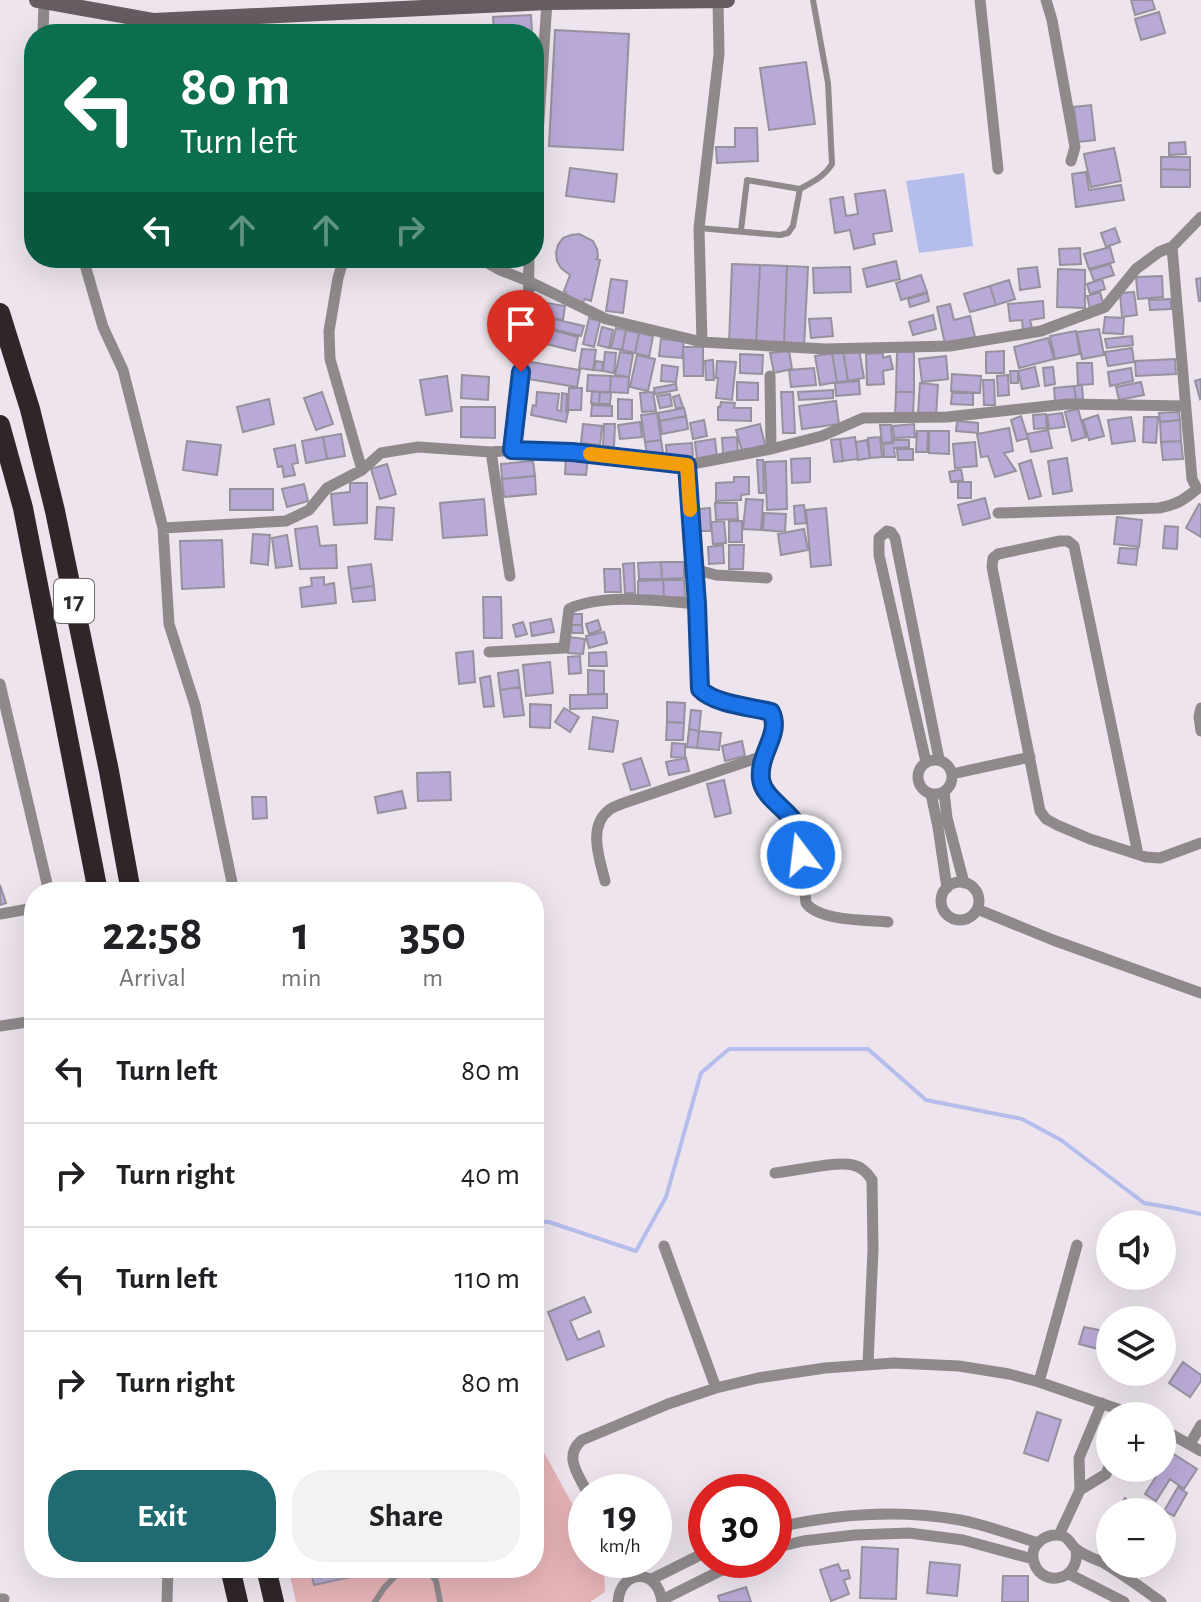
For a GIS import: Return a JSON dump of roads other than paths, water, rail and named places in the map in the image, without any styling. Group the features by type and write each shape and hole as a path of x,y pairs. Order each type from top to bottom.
{"highway":[{"name":"17","path":"0,313 30,409 55,511 129,882"},
{"name":"17","path":"0,425 23,508 96,882"},
{"path":"232,1578 238,1602"},
{"path":"268,1578 274,1602"}],"main road":[{"path":"41,1 154,21 204,24"},
{"path":"254,24 403,5 723,1"}],"street":[{"path":"980,0 998,169"},
{"path":"1046,0 1075,147 1071,161"},
{"path":"41,1 42,24"},
{"path":"702,342 699,228 723,1"},
{"path":"544,46 547,2"},
{"path":"496,268 606,319 702,342 826,349 950,346 1041,331 1105,307 1136,269 1159,252 1172,247 1201,217"},
{"path":"998,513 1159,508 1175,505 1199,489 1192,479 1172,247"},
{"path":"86,268 103,327 123,370 163,528 169,624 195,705 232,882"},
{"path":"341,268 329,331 330,359 362,470"},
{"path":"512,450 528,320 529,268"},
{"path":"770,376 771,449"},
{"path":"163,528 286,521 309,510 327,488 362,470 381,453 418,447 491,452 572,452 687,465 822,436 863,418 947,417 1067,404 1185,406"},
{"path":"491,452 510,576"},
{"path":"687,465 700,689 716,699 771,712 775,729 763,756 763,787 795,822 806,903 812,911 888,922"},
{"path":"926,762 879,555 879,538 887,531 895,538 939,759"},
{"path":"1138,854 1074,546 1068,541 1060,541 998,554 992,562 1040,811 1046,819 1090,839 1146,857 1160,858 1201,843"},
{"path":"694,569 716,575 767,578"},
{"path":"489,652 564,648 569,609 581,603 636,599 697,604"},
{"path":"0,684 47,882"},
{"path":"1201,708 1201,731"},
{"path":"605,881 596,844 598,826 607,811 763,756"},
{"path":"952,774 1030,757"},
{"path":"947,888 931,794 920,786 918,780 918,773 926,762 939,759 945,762 952,774 952,781 944,792 947,818 964,883"},
{"path":"931,794 944,792"},
{"path":"958,882 970,886 978,896 977,909 962,920 949,917 941,900 947,888 958,882"},
{"path":"977,909 1201,993"},
{"path":"0,914 24,910"},
{"path":"0,1026 24,1022"},
{"path":"775,1173 842,1164 855,1165 867,1171 872,1180 873,1249 868,1365"},
{"path":"1039,1382 1077,1245"},
{"path":"664,1246 716,1388"},
{"path":"579,1474 572,1460 575,1445 582,1440 716,1388 793,1373 868,1365 927,1363 959,1366 1009,1374 1099,1402"},
{"path":"1059,1535 1080,1490 1079,1458 1096,1417"},
{"path":"1190,1444 1201,1425"},
{"path":"1176,1436 1201,1451"},
{"path":"1080,1490 1096,1480"},
{"path":"792,1524 854,1515 908,1515 962,1520 1038,1543"},
{"path":"792,1544 909,1533 963,1540 1033,1559"},
{"path":"1076,1549 1075,1567 1058,1579 1047,1577 1038,1570 1033,1559 1038,1543 1047,1536 1059,1535 1069,1539 1076,1549 1129,1578 1161,1602"},
{"path":"645,1578 652,1579 688,1561"},
{"path":"1069,1574 1124,1602"},
{"path":"167,1602 168,1578"},
{"path":"618,1602 621,1588 632,1578"},
{"path":"652,1579 660,1588 662,1601 707,1578"}],"lane":[{"path":"741,230 747,180 800,189 827,172 832,164 828,83 813,0"},
{"path":"699,228 780,235 788,233 793,226 800,189"},
{"path":"375,1602 393,1578"},
{"path":"434,1578 440,1602"}],"water":[{"path":"964,173 973,246 919,253 906,181"}],"waterway":[{"path":"544,1222 636,1251 666,1197 701,1073 729,1049 868,1049 926,1100 1022,1119 1061,1140 1144,1203 1201,1214"}]}
